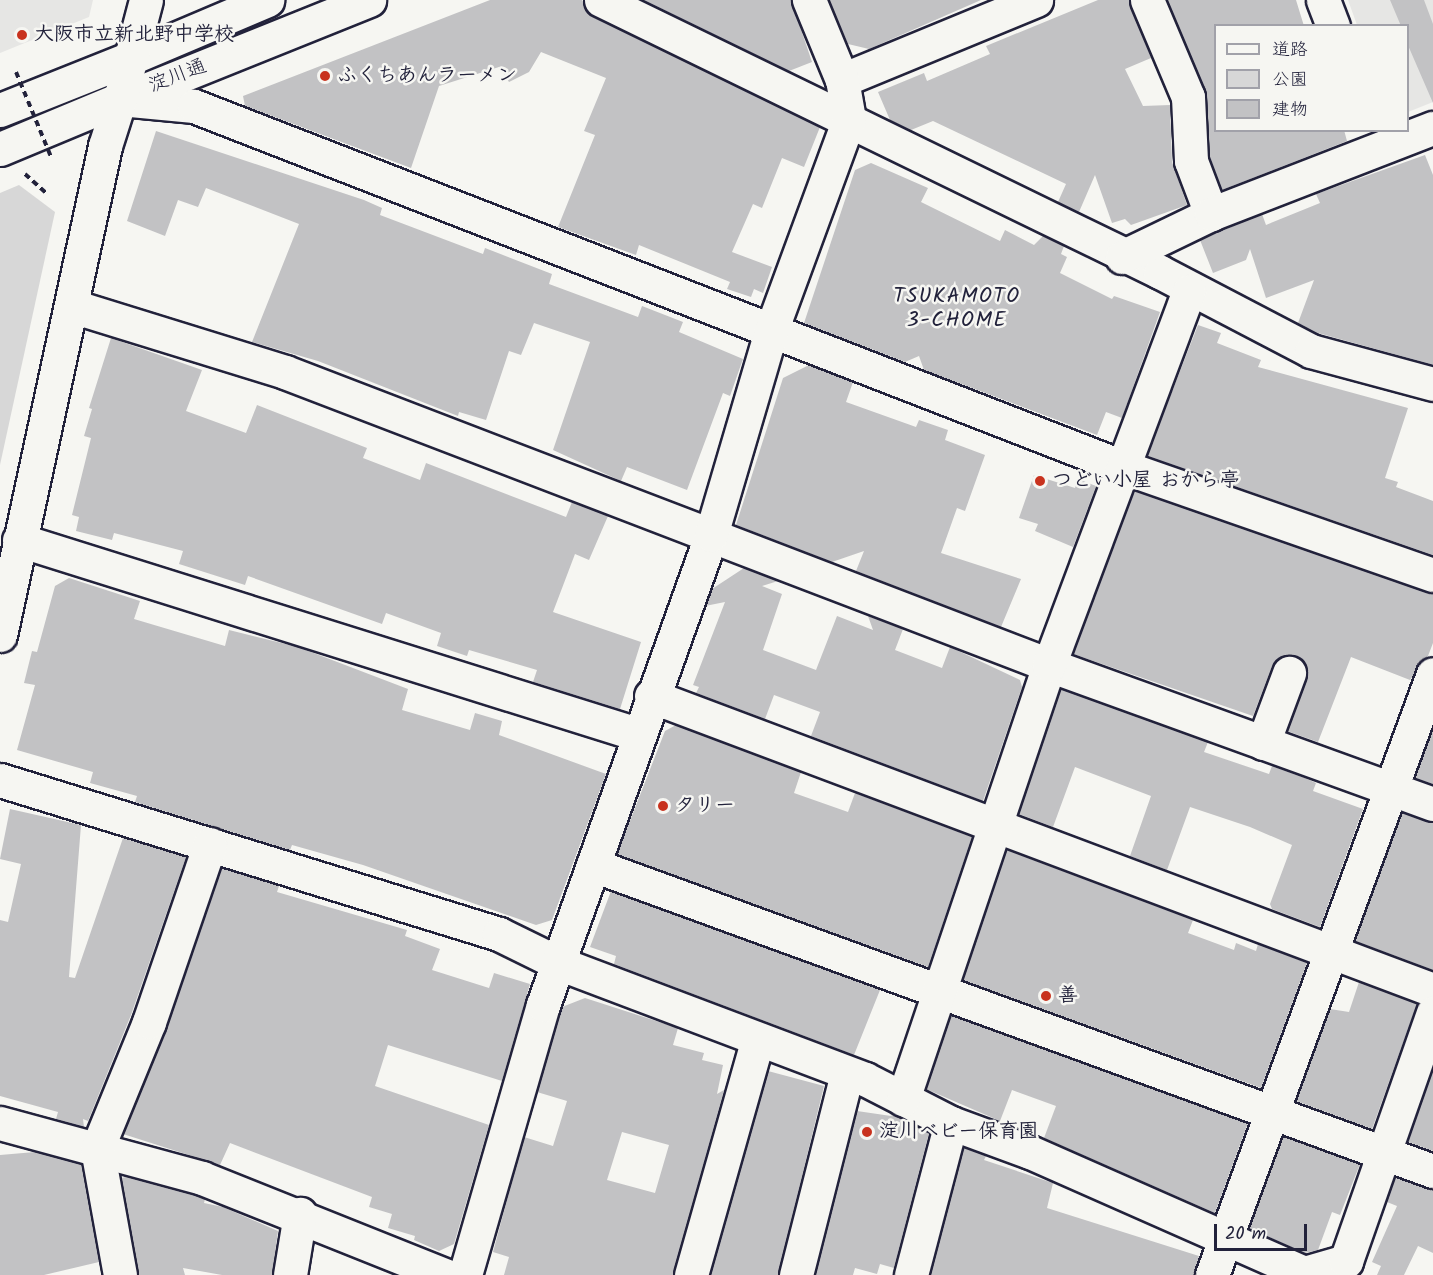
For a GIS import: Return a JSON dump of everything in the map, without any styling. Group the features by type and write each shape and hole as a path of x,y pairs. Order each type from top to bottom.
{"street":[{"path":"0,635 105,146 133,57 146,0"},
{"name":"淀川通","path":"0,110 267,0"},
{"name":"淀川通","path":"12,159 120,99 369,0"},
{"path":"601,0 849,119 1122,257 1160,272 1189,291 1311,351 1433,384"},
{"path":"465,1275 558,963 637,734 711,535 771,332 849,119 842,80 809,0"},
{"path":"842,80 1036,0"},
{"path":"1147,0 1188,97 1191,161 1211,214"},
{"path":"1323,0 1332,24"},
{"path":"120,99 194,106 1123,467 1433,575"},
{"path":"1122,257 1376,139 1433,128"},
{"path":"903,1099 1049,665 1189,291"},
{"path":"72,306 285,372 1049,665 1433,804"},
{"path":"19,540 637,734"},
{"path":"1263,743 1289,674"},
{"path":"1212,1275 1333,953 1433,674"},
{"path":"651,696 993,828 1433,990"},
{"path":"0,780 499,934 558,963 847,1073 951,1123 1030,1152 1224,1241 1304,1274 1346,1261 1433,1013"},
{"path":"120,1275 97,1149 149,1022 210,843"},
{"path":"593,865 1433,1171"},
{"path":"691,1275 758,1039"},
{"path":"796,1275 847,1073"},
{"path":"911,1275 951,1123"},
{"path":"0,1124 202,1178 300,1215 445,1275"},
{"path":"290,1275 300,1215"}],"path":[{"path":"16,72 51,157"},
{"path":"12,159 28,179 46,194"}],"shaded area":[{"name":"大阪市立新北野中学校","path":"0,0 93,0 89,17 0,53"},
{"path":"1348,0 1433,0 1433,102 1409,112 1409,24 1357,24"}],"green space":[{"path":"19,185 55,212 0,465 0,193"}],"building":[{"path":"490,0 582,0 593,17 820,127 804,167 782,158 762,208 753,204 732,252 772,267 763,293 754,289 751,297 727,289 730,282 639,245 636,255 558,227 595,135 584,131 606,78 541,52 529,72 509,82 499,67 439,86 411,168 245,106 243,96"},
{"path":"644,0 791,0 812,62 789,71"},
{"path":"829,0 981,0 869,49 848,44"},
{"path":"1098,0 1129,0 1151,58 1125,69 1143,106 1170,105 1172,162 1187,205 1131,225 1125,219 1112,223 1095,175 1079,212 1058,202 1066,184 933,121 911,130 890,120 878,92 924,73 927,81 990,54 986,46"},
{"path":"1167,0 1296,0 1303,24 1214,24 1214,132 1345,132 1347,141 1222,190 1210,157 1205,90"},
{"path":"1390,0 1424,0 1433,24 1433,103 1409,48 1409,24 1400,24"},
{"path":"156,131 364,200 382,208 380,215 483,254 485,248 552,274 549,284 638,317 642,306 683,322 679,332 743,359 730,396 723,393 687,490 627,467 621,481 553,450 590,342 534,323 521,355 509,351 486,420 459,412 458,416 318,361 252,342 299,224 206,188 198,207 178,200 165,236 127,221"},
{"path":"1425,155 1433,175 1433,365 1318,333 1298,323 1314,280 1266,298 1250,249 1246,260 1213,273 1200,240 1262,214 1266,225 1320,203 1316,194"},
{"path":"871,163 928,188 921,202 1000,241 1005,230 1034,245 1043,236 1064,246 1061,254 1067,257 1060,273 1112,299 1114,296 1160,312 1122,418 1106,412 1097,435 924,370 919,356 905,362 804,323 855,170"},
{"path":"1198,325 1221,333 1217,343 1261,360 1258,367 1408,408 1385,478 1398,482 1396,487 1433,501 1433,555 1147,456"},
{"path":"111,338 202,370 186,411 246,433 257,405 367,448 363,458 420,480 426,463 566,517 572,502 608,516 589,560 575,554 553,612 641,642 620,709 533,682 537,670 469,650 467,656 437,646 441,633 386,613 382,624 248,576 245,585 179,564 183,551 114,533 112,540 76,531 79,517 72,515 91,438 84,436 92,409 89,408"},
{"path":"809,365 853,382 846,402 916,427 919,420 948,430 945,440 985,455 965,511 957,508 941,553 1021,579 1001,627 856,571 864,551 832,562 736,525 783,378"},
{"path":"1034,475 1075,488 1078,479 1096,486 1073,547 1035,531 1038,524 1019,518"},
{"path":"1134,491 1433,593 1433,643 1428,656 1410,680 1351,657 1318,742 1287,731 1307,679 1304,662 1295,655 1278,658 1272,666 1253,716 1073,654"},
{"path":"744,568 778,581 762,586 782,594 763,650 816,670 837,616 873,630 868,616 903,629 895,650 942,668 950,647 1020,680 1022,687 983,801 811,736 820,712 774,695 765,719 696,693 699,687 693,685 725,602 705,606 712,589"},
{"path":"69,578 140,601 134,619 225,646 229,630 298,647 408,689 402,710 470,730 475,713 502,721 499,735 606,774 552,920 536,925 363,865 292,845 290,850 135,802 137,796 90,783 93,772 17,750 35,685 24,683 32,651 37,652 55,586"},
{"path":"1061,689 1208,742 1204,752 1269,774 1272,766 1305,778 1316,783 1313,791 1363,809 1320,927 1272,909 1270,904 1292,845 1250,827 1190,807 1167,870 1130,856 1151,796 1075,767 1053,827 1019,814"},
{"path":"676,725 801,772 794,793 848,812 855,793 972,837 928,967 617,854 665,731"},
{"path":"1433,728 1433,784 1415,778"},
{"path":"10,809 81,825 69,977 75,978 123,838 186,857 131,1015 88,1121 83,1119 84,1127 56,1119 58,1112 0,1096 0,920 8,922 21,864 0,859"},
{"path":"1402,813 1433,822 1433,970 1355,941"},
{"path":"1007,850 1193,920 1188,933 1234,950 1236,943 1256,951 1258,944 1307,963 1261,1088 963,980"},
{"path":"222,868 279,886 277,892 407,930 405,936 440,949 432,970 489,988 494,973 530,984 502,1081 388,1045 375,1086 489,1125 454,1244 439,1251 414,1240 415,1236 388,1228 392,1214 369,1207 372,1197 230,1143 220,1165 123,1134 167,1028"},
{"path":"611,891 880,990 854,1055 614,964 616,956 590,947"},
{"path":"1359,982 1417,1004 1372,1129 1296,1101 1330,1009 1349,1012"},
{"path":"585,998 678,1028 673,1045 704,1053 702,1060 723,1065 717,1094 724,1090 673,1275 504,1275 509,1257 493,1252 524,1137 553,1146 567,1101 537,1092 562,1007","holes":["622,1132 669,1145 655,1193 607,1180"]},
{"path":"951,1015 1248,1123 1215,1213 1044,1138 1056,1106 1012,1090 1000,1121 926,1089"},
{"path":"1433,1070 1433,1151 1408,1142"},
{"path":"768,1071 824,1086 778,1275 710,1275"},
{"path":"857,1111 898,1117 929,1133 894,1268 880,1264 877,1274 855,1268 853,1275 815,1275"},
{"path":"1283,1136 1360,1164 1340,1215 1332,1212 1318,1250 1305,1253 1249,1228"},
{"path":"964,1148 986,1156 984,1160 1053,1183 1047,1208 1199,1256 1194,1275 930,1275"},
{"path":"35,1152 81,1164 99,1262 44,1275 0,1275 0,1155"},
{"path":"126,1177 205,1199 204,1203 223,1207 278,1231 272,1275 222,1275 183,1268 185,1275 138,1275 121,1178"},
{"path":"1395,1177 1433,1189 1433,1253 1418,1246 1404,1275 1377,1275 1381,1266 1372,1262 1397,1206 1387,1202"}],"place":[{"name":"大阪市立新北野中学校","path":"22,35"},
{"name":"ふくちあんラーメン","path":"325,76"},
{"name":"つどい小屋 おから亭","path":"1040,481"},
{"name":"タリー","path":"663,806"},
{"name":"善","path":"1046,996"},
{"name":"淀川ベビー保育園","path":"867,1132"}],"district":[{"name":"TSUKAMOTO 3-CHOME","path":"957,309"}]}
